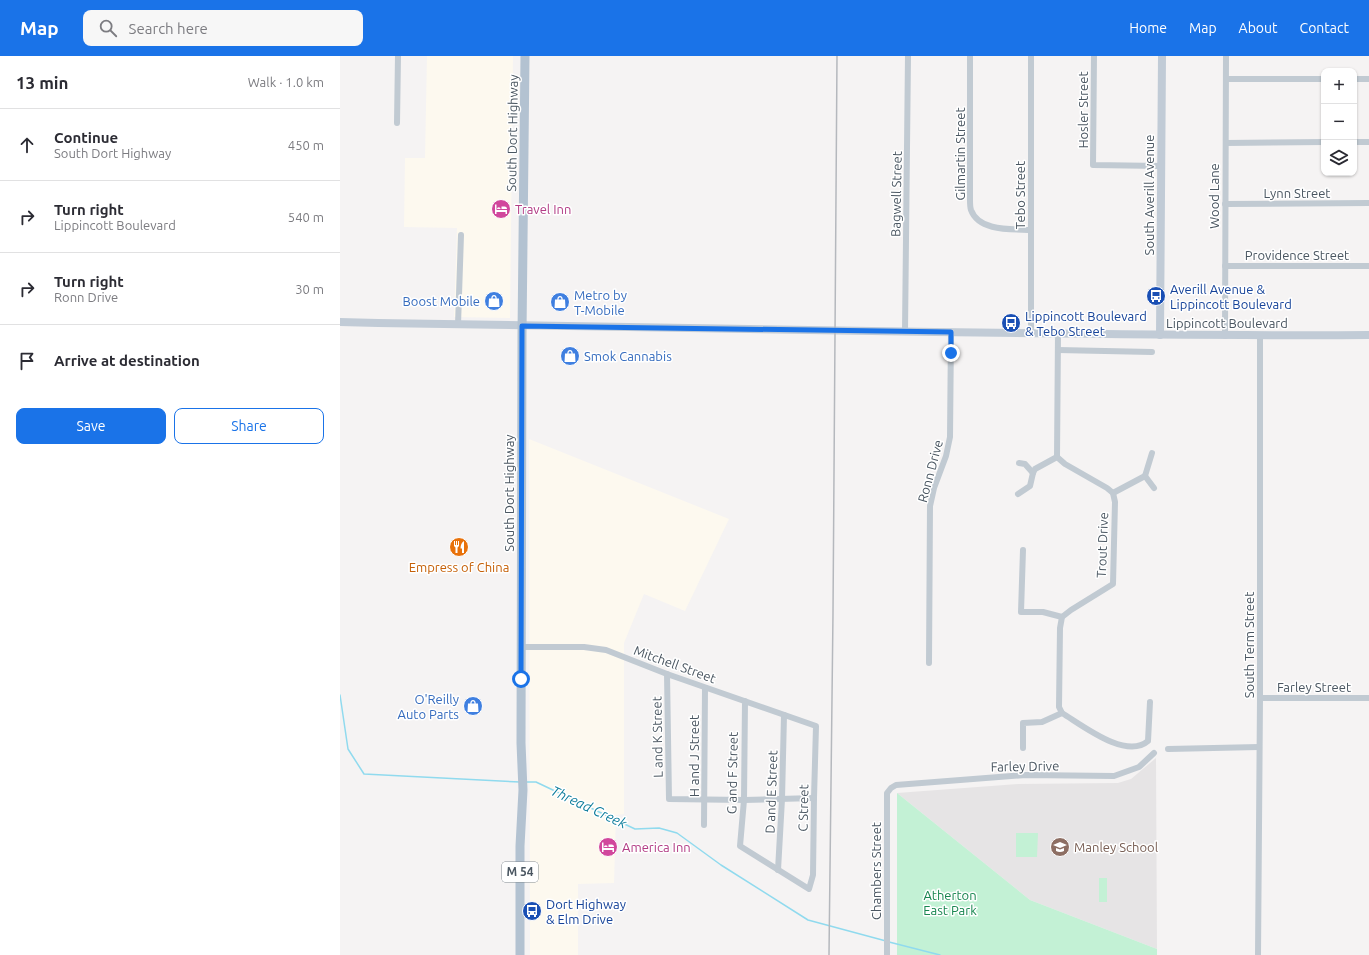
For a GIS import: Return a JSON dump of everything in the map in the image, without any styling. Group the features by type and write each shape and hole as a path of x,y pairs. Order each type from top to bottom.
{"main road":[{"name":"South Dort Highway","path":"520,955 520,846 523,790 521,743 522,326 526,56"}],"street":[{"path":"397,123 398,56"},
{"name":"Bagwell Street","path":"905,332 908,56"},
{"name":"Gilmartin Street","path":"970,56 971,210 977,218 988,226 998,229 1031,230"},
{"name":"Tebo Street","path":"1030,333 1031,56"},
{"name":"Hosler Street","path":"1094,56 1093,165 1161,166"},
{"name":"South Averill Avenue","path":"1160,335 1162,56"},
{"name":"Wood Lane","path":"1225,336 1226,56"},
{"path":"1226,79 1321,79"},
{"path":"1357,79 1369,79"},
{"path":"1226,143 1321,142"},
{"path":"1357,142 1369,142"},
{"name":"Lynn Street","path":"1225,204 1369,203"},
{"path":"458,325 461,235"},
{"name":"Providence Street","path":"1225,266 1369,266"},
{"name":"Lippincott Boulevard","path":"340,322 905,332 1225,336 1369,336"},
{"name":"Ronn Drive","path":"929,663 930,506 934,488 946,456 950,437 951,332"},
{"path":"1058,334 1057,457 1065,464 1108,488 1113,493 1145,476 1152,454"},
{"name":"South Term Street","path":"1258,955 1260,336"},
{"path":"1058,350 1152,352"},
{"path":"1018,494 1030,486 1034,471 1057,457"},
{"path":"1019,463 1025,464 1034,471"},
{"path":"1145,476 1154,488"},
{"name":"Trout Drive","path":"1062,617 1113,584 1115,502 1113,493"},
{"path":"1022,550 1021,612 1043,612 1062,617 1060,628 1059,699 1059,707 1062,713 1121,746 1143,746 1148,741 1150,702"},
{"name":"Mitchell Street","path":"521,647 584,647 606,650 705,688 816,726"},
{"name":"L and K Street","path":"667,674 669,799 705,799"},
{"name":"H and J Street","path":"704,825 705,688"},
{"name":"Farley Street","path":"1260,698 1369,698"},
{"name":"G and F Street","path":"745,701 744,800 740,846 778,870"},
{"path":"1023,748 1023,723 1042,722 1062,713"},
{"name":"D and E Street","path":"778,870 782,799 784,715"},
{"name":"C Street","path":"778,870 809,889 813,875 816,726"},
{"path":"1168,749 1259,747"},
{"name":"Farley Drive","path":"891,788 896,785 1026,775 1114,776 1139,767 1154,753"},
{"name":"Chambers Street","path":"887,952 887,793 891,788"},
{"path":"705,799 744,800 814,798"}],"shaded area":[{"path":"427,56 513,56 510,318 454,317 457,228 404,227 405,158 425,158"},
{"path":"529,439 729,519 685,611 644,594 624,643 624,814 616,815 614,883 578,884 578,955 530,955"},
{"name":"Manley School","path":"1156,758 1157,949 1030,900 897,793 1018,784 1118,783 1131,779"}],"green space":[{"name":"Atherton East Park","path":"897,793 1030,900 1157,949 1157,955 897,955"},
{"path":"1016,833 1038,833 1037,857 1016,857"},
{"path":"1099,878 1107,878 1107,902 1099,902"}],"waterway":[{"name":"Thread Creek","path":"340,695 348,749 364,774 520,782"},
{"name":"Thread Creek","path":"526,782 536,782 635,829 659,828 677,833 721,865 808,920 886,941"},
{"name":"Thread Creek","path":"889,942 940,955"}],"railway":[{"path":"829,955 837,56"}],"place":[{"name":"Travel Inn","path":"501,209"},
{"name":"Averill Avenue & Lippincott Boulevard","path":"1156,296"},
{"name":"Boost Mobile","path":"494,301"},
{"name":"Metro by T-Mobile","path":"560,302"},
{"name":"Lippincott Boulevard & Tebo Street","path":"1011,323"},
{"name":"Smok Cannabis","path":"570,356"},
{"name":"Empress of China","path":"459,547"},
{"name":"O'Reilly Auto Parts","path":"473,706"},
{"name":"America Inn","path":"608,847"},
{"name":"Manley School","path":"1060,847"},
{"name":"Dort Highway & Elm Drive","path":"532,911"}],"route":[{"path":"521,679 522,326 951,332 951,353"}]}
